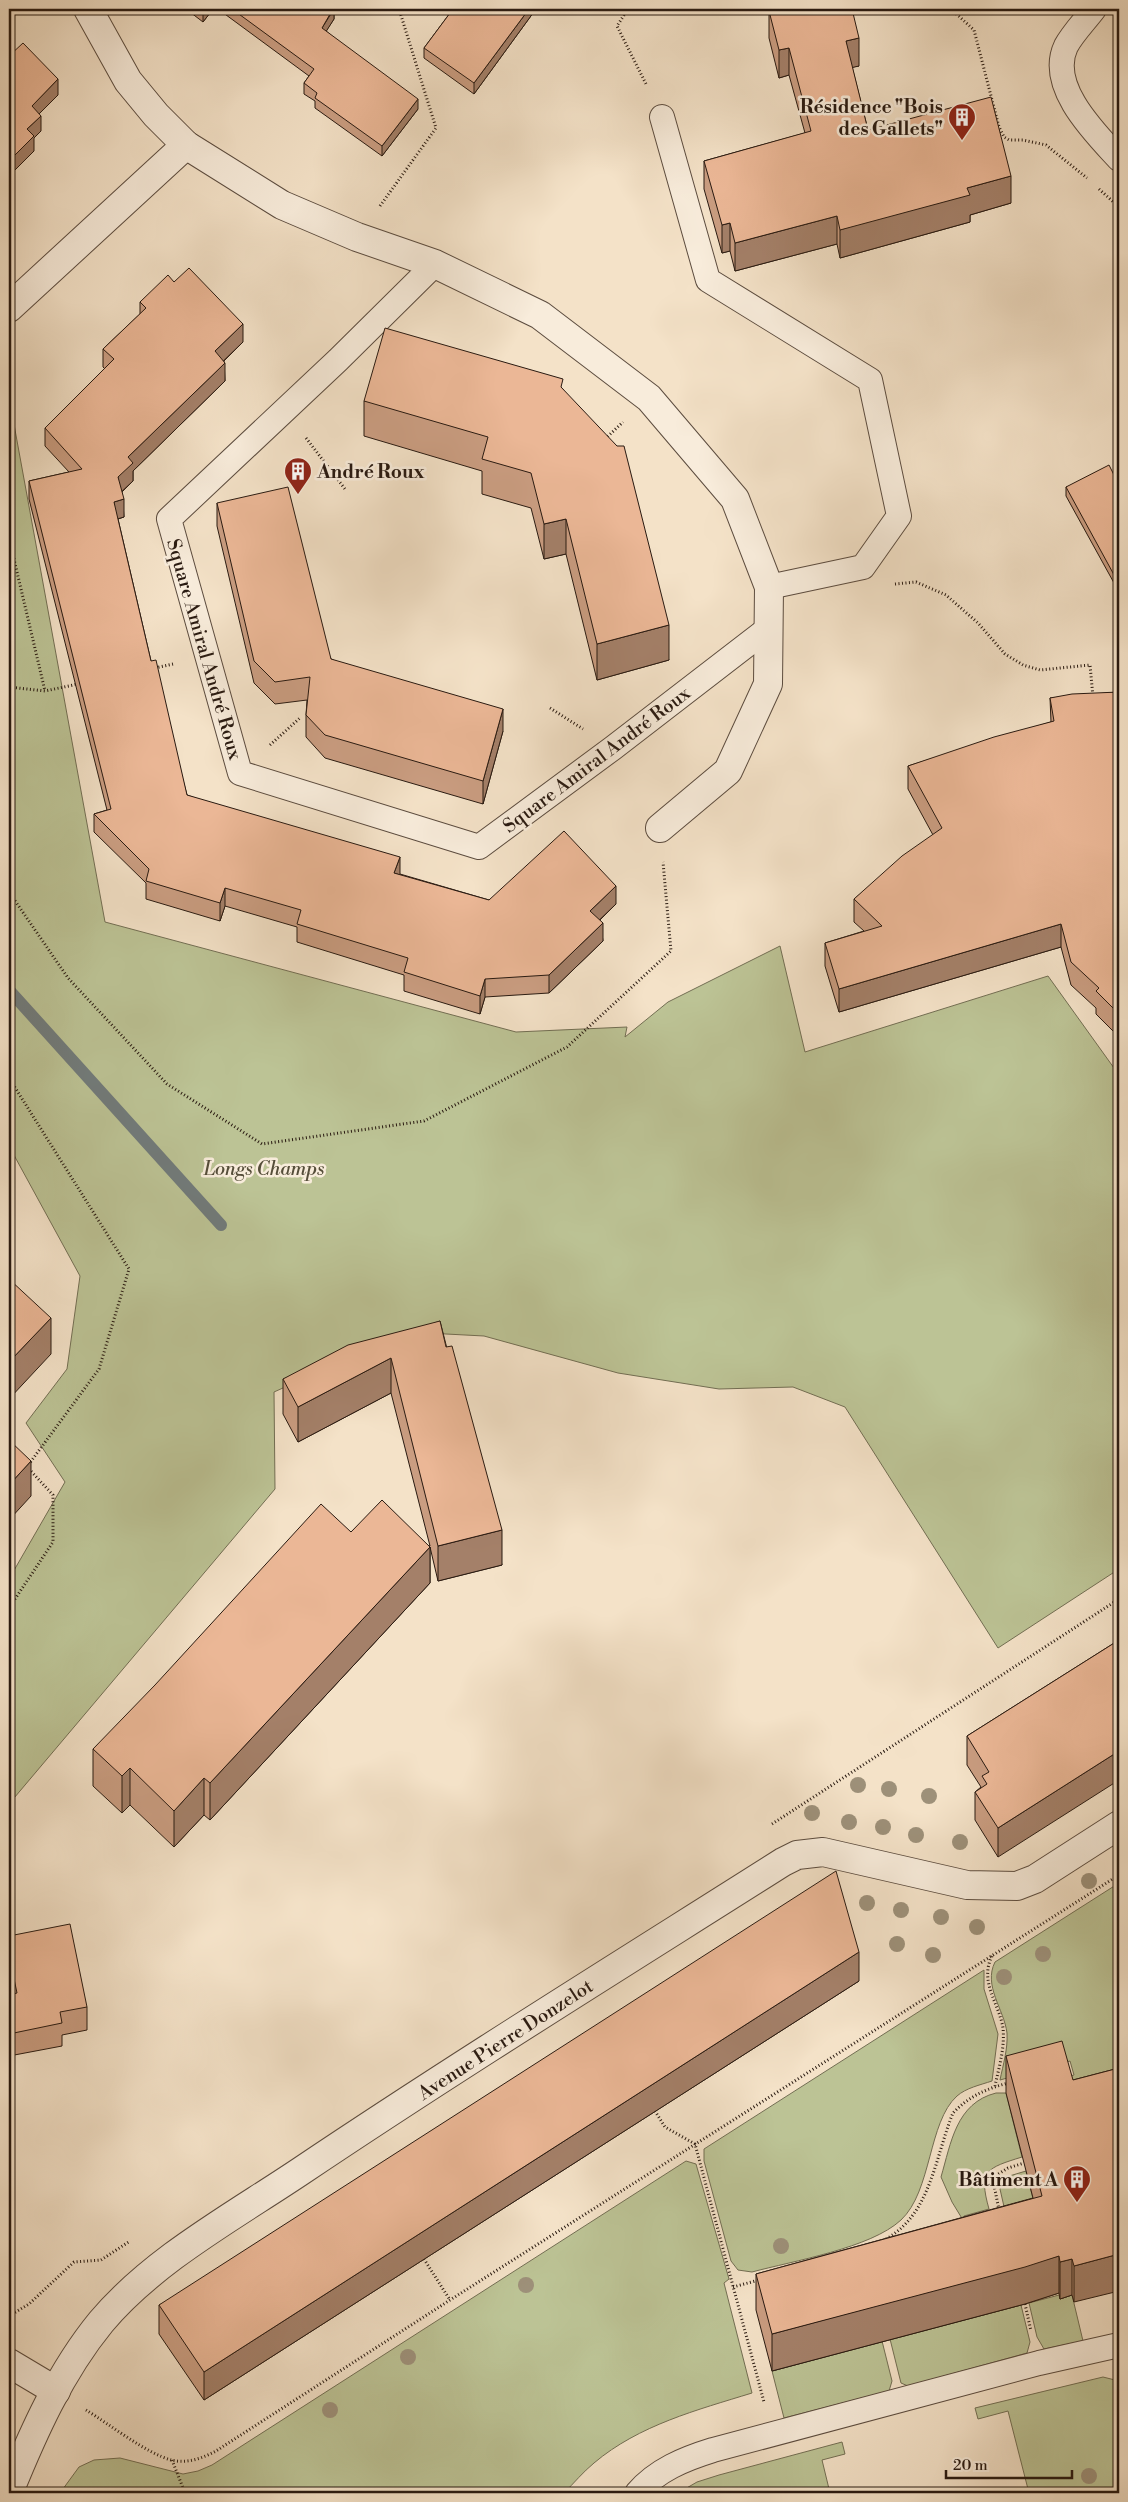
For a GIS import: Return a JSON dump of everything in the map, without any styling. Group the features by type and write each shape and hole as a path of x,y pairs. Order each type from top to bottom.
{"street":[{"path":"88,9 128,81 156,115 186,145 282,205 357,237 435,264 540,315 649,398 735,499 769,586 768,684 728,771 660,828"},
{"path":"9,308 186,145"},
{"name":"Avenue Pierre Donzelot","path":"9,2492 32,2434 85,2343 102,2321 130,2292 173,2257 349,2139 783,1862 811,1852 823,1852 967,1885 1017,1886 1035,1878 1119,1825"},
{"path":"9,2362 56,2391"}],"lane":[{"path":"1094,9 1066,46 1061,62 1064,81 1072,100 1090,127 1119,160"},
{"path":"662,117 708,280 870,380 899,516 863,567 769,586"},
{"name":"Square Amiral André Roux","path":"435,264 170,520 240,773 480,846 613,748 770,627"},
{"path":"637,2493 647,2482 688,2458 1039,2363 1119,2344"}],"path":[{"path":"357,237 436,128 399,9"},
{"path":"628,9 617,26 662,117"},
{"path":"951,9 974,30 999,127 1004,137 1009,140 1024,140 1046,145 1066,160 1119,207"},
{"path":"284,410 345,489"},
{"path":"9,538 45,691"},
{"path":"863,567 892,584 916,582 946,595 978,623 1005,654 1023,665 1040,670 1090,666 1094,706"},
{"path":"150,669 208,657"},
{"path":"9,687 45,691 83,683"},
{"path":"287,729 301,717"},
{"path":"9,892 68,978 167,1084 262,1144 424,1121 567,1047 670,951 660,828"},
{"path":"9,1078 129,1269 99,1369 27,1466"},
{"path":"9,1608 53,1542 53,1495 21,1461"},
{"path":"56,2391 157,2454 172,2460 201,2459 1119,1875"},
{"path":"993,1955 989,1963 987,1980 1000,2016 1004,2042 995,2086"},
{"path":"879,2243 903,2228 920,2208 954,2114 963,2102 995,2086 1013,2082"},
{"path":"650,2104 665,2127 695,2144 773,2434"},
{"path":"1001,2216 994,2185 995,2176 1008,2168 1024,2163"},
{"path":"420,2252 450,2300"},
{"path":"734,2287 762,2279"},
{"path":"172,2460 185,2493"}],"green space":[{"name":"Longs Champs","path":"9,397 105,922 516,1032 627,1027 625,1037 668,1002 780,946 805,1052 1048,976 1119,1075 1119,1569 998,1648 845,1407 793,1387 719,1389 618,1373 484,1336 408,1332 274,1392 275,1489 9,1804 9,1579 65,1482 26,1423 67,1369 80,1276 9,1146"},
{"path":"1119,1883 1119,2105 1062,2078 1074,2075 1070,2061 1000,2080 1006,2051 1007,2033 991,1980 995,1962"},
{"path":"984,1970 984,1989 998,2034 992,2081 961,2093 948,2108 940,2122 919,2192 901,2220 888,2230 851,2246 752,2272 738,2270 731,2261 704,2161 704,2149"},
{"path":"996,2093 1006,2093 1022,2157 1001,2164 988,2173 985,2178 985,2186 989,2209 964,2216 966,2225 952,2202 941,2177 952,2138 964,2115 983,2098"},
{"path":"686,2161 696,2164 729,2279 724,2283 752,2393 669,2420 630,2438 594,2463 564,2493 60,2493 79,2467 94,2460 120,2458 183,2474 198,2471 212,2465"},
{"path":"1026,2171 1042,2234 1012,2242 1000,2189 1006,2177"},
{"path":"1059,2295 1060,2299 1072,2295 1083,2341 1044,2349 1037,2337 1029,2303"},
{"path":"1021,2305 1030,2342 1027,2353 908,2386 901,2383 890,2339"},
{"path":"882,2341 892,2381 889,2391 784,2418 772,2371"},
{"path":"1103,2377 1119,2381 1119,2493 1029,2493 1008,2411 978,2419 975,2408"},
{"path":"842,2442 845,2454 822,2460 830,2493 678,2493 697,2482 719,2475"}],"building":[{"path":"232,9 333,9 322,28 418,99 382,146 315,98 317,93 304,83 314,69"},
{"path":"453,9 529,9 474,83 424,48"},
{"name":"Résidence \"Bois des Gallets\"","path":"776,9 852,9 859,38 846,41 868,130 991,97 1011,176 967,188 970,195 840,230 837,216 735,243 730,223 722,225 704,161 811,131 789,48 779,50 769,11"},
{"path":"23,43 58,79 32,106 41,116 27,129 34,136 9,161 9,56"},
{"path":"189,268 243,324 215,351 225,363 128,457 133,463 118,477 124,499 114,502 151,661 156,660 187,795 400,857 394,873 489,900 564,831 616,886 590,911 603,923 549,975 485,979 480,996 404,972 408,958 297,924 301,910 225,888 220,903 146,881 149,869 94,814 111,809 29,481 82,469 45,428 114,359 103,349 146,308 140,302 168,275 174,282"},
{"path":"385,328 563,379 561,387 617,446 624,446 669,625 597,644 566,519 544,524 531,473 482,459 488,437 364,401"},
{"path":"1109,465 1119,485 1119,584 1066,487"},
{"path":"288,487 331,659 503,709 483,781 325,735 306,715 310,677 275,682 254,661 217,503"},
{"path":"1119,692 1119,1014 1096,991 1099,988 1071,962 1061,924 839,989 825,943 882,926 854,899 902,856 942,828 908,766 994,737 1054,721 1050,698 1072,694"},
{"path":"9,1279 51,1318 9,1362"},
{"path":"440,1321 446,1347 452,1346 502,1530 438,1546 391,1358 298,1407 283,1379 348,1345"},
{"path":"9,1440 31,1461 9,1485"},
{"path":"382,1500 430,1547 210,1783 204,1778 174,1811 130,1768 122,1776 93,1749 155,1685 321,1504 351,1532"},
{"path":"1119,1640 1119,1751 998,1828 975,1792 987,1784 982,1776 989,1772 967,1736"},
{"path":"836,1871 859,1952 204,2372 159,2305"},
{"path":"70,1924 87,2007 60,2012 62,2023 9,2034 9,1995 17,1993 9,1955 9,1936"},
{"path":"1062,2041 1073,2080 1119,2068 1119,2254 1074,2266 1072,2259 1060,2262 1059,2256 1025,2267 772,2334 756,2274 1042,2196 1006,2056"}],"waterway":[{"path":"9,990 221,1225"}],"place":[{"name":"Résidence \"Bois des Gallets\"","path":"962,141"},
{"name":"André Roux","path":"298,495"},
{"name":"Bâtiment A","path":"1077,2203"}]}
